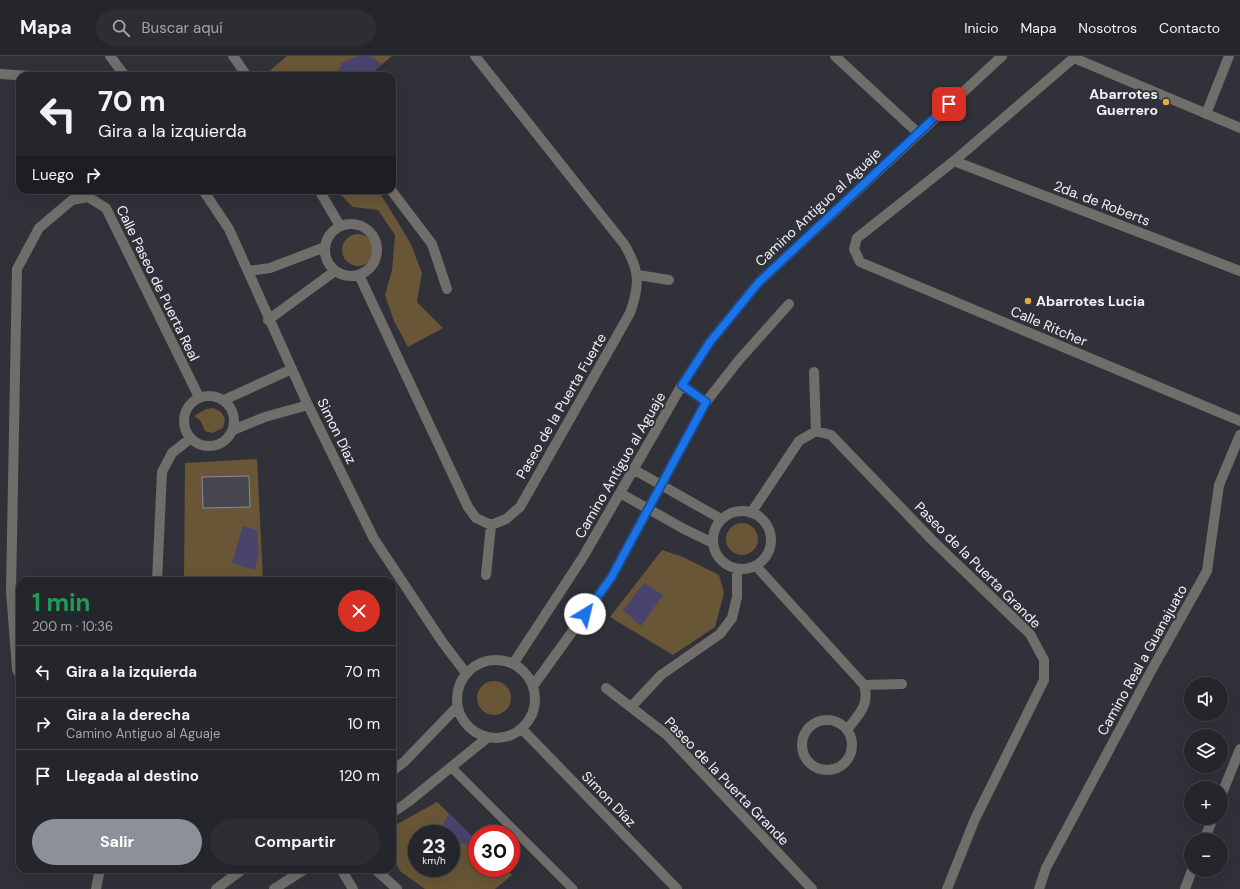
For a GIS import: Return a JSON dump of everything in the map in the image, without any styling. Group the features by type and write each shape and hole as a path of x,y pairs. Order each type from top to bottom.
{"street":[{"path":"110,56 122,72"},
{"path":"233,56 244,72"},
{"name":"Paseo de la Puerta Fuerte","path":"475,56 624,244 633,258 638,275 636,294 630,313 520,507 506,519 491,525"},
{"path":"835,56 918,133"},
{"name":"Camino Antiguo al Aguaje","path":"514,664 583,557 682,385 710,342 759,282 1002,56"},
{"path":"1206,114 1229,56"},
{"path":"954,161 1075,57 1240,128"},
{"path":"0,74 16,75"},
{"name":"Calle Ritcher","path":"954,161 857,238 854,249 860,262 1240,421"},
{"name":"2da. de Roberts","path":"954,161 1240,270"},
{"name":"Calle Paseo de Puerta Real","path":"16,657 11,591 17,270 39,228 72,200 87,194"},
{"name":"Calle Paseo de Puerta Real","path":"90,194 106,208 199,397"},
{"name":"Simon Díaz","path":"207,194 229,229 268,320 374,540 443,643 466,673"},
{"path":"321,194 340,226"},
{"path":"394,194 432,244 447,289"},
{"path":"349,223 366,227 376,240 378,249 375,262 367,272 359,276 342,275 335,271 329,264 325,247 327,238 340,226 349,223"},
{"path":"248,272 270,268 325,247"},
{"path":"268,320 335,271"},
{"path":"638,275 669,280"},
{"path":"359,276 468,507 476,518 491,525 486,575"},
{"path":"533,686 611,578 706,402 739,360 789,304"},
{"path":"224,400 292,369"},
{"path":"751,512 800,441 816,431 814,372"},
{"path":"682,385 706,402"},
{"path":"212,395 224,400 232,409 235,419 233,430 224,442 218,445 203,445 191,438 186,430 184,420 186,411 191,403 199,397 212,395"},
{"path":"233,430 265,417 308,405"},
{"name":"Paseo de la Puerta Grande","path":"816,431 831,435 933,541 1030,634 1044,660 1044,680 975,819 947,889"},
{"name":"Camino Real a Guanajuato","path":"1039,889 1046,868 1150,673 1207,571 1219,485 1240,435"},
{"path":"157,577 162,472 172,453 191,438"},
{"path":"633,469 721,519"},
{"path":"620,493 648,510 713,543"},
{"path":"740,511 751,512 760,517 766,524 770,533 771,543 764,560 756,566 737,570 720,560 715,552 713,534 721,519 730,513 740,511"},
{"path":"756,566 864,685 867,696 862,710 847,730"},
{"path":"631,707 661,675 720,634 732,618 737,597 737,570"},
{"path":"488,660 501,660 514,664 522,669 533,686 535,705 528,722 522,729 505,738 487,738 476,734 460,718 456,695 459,683 466,673 476,665 488,660"},
{"path":"864,685 902,684"},
{"name":"Paseo de la Puerta Grande","path":"606,688 667,735 812,889"},
{"path":"396,768 404,762 457,707"},
{"path":"833,720 841,724 847,730 852,741 851,754 847,761 840,767 833,770 824,771 816,769 804,757 801,741 804,733 817,722 833,720"},
{"name":"Simon Díaz","path":"522,729 677,889"},
{"path":"396,810 487,738"},
{"path":"1228,781 1238,759 1240,749"},
{"path":"96,889 99,873"},
{"path":"216,889 238,873"},
{"path":"274,889 300,873"},
{"path":"343,873 353,889"},
{"path":"379,873 397,889"},
{"path":"1185,889 1189,877"}],"lane":[{"path":"451,767 573,889"}],"shaded area":[{"path":"287,56 392,56 373,72 268,72"},
{"path":"358,56 370,56 382,64 373,72 338,72 342,63"},
{"path":"340,194 380,194 410,242 422,273 417,302 443,328 408,347 394,321 385,295 392,270 395,235 378,210 353,207"},
{"path":"355,234 361,234 371,241 374,250 373,256 367,263 361,266 355,266 345,259 342,253 342,247 349,237"},
{"path":"214,408 221,412 225,419 223,428 212,433 205,431 200,420 194,416 206,409"},
{"path":"257,459 263,577 184,577 185,463"},
{"path":"739,523 745,523 755,530 758,539 757,545 751,552 745,555 739,555 729,548 726,542 726,536 733,526"},
{"path":"243,526 257,530 259,551 255,570 232,563"},
{"path":"662,550 683,557 719,575 724,593 715,627 673,655 610,617"},
{"path":"644,583 663,595 641,626 623,610"},
{"path":"497,681 506,686 510,691 510,705 506,710 501,714 491,715 487,714 478,705 477,695 478,691 487,682"},
{"path":"437,802 468,832 468,877 510,877 495,889 425,889 408,877 460,877 460,825 408,825 408,877 400,871 396,864 396,825"},
{"path":"449,814 468,832 468,844 460,843 460,825 443,825"}],"building":[{"path":"249,476 250,507 203,508 202,477"}],"place":[{"name":"Abarrotes Guerrero","path":"1166,102"},
{"name":"Abarrotes Lucia","path":"1028,301"}],"route":[{"path":"585,614 611,578 706,402 682,385 710,342 759,282 949,104"}]}
